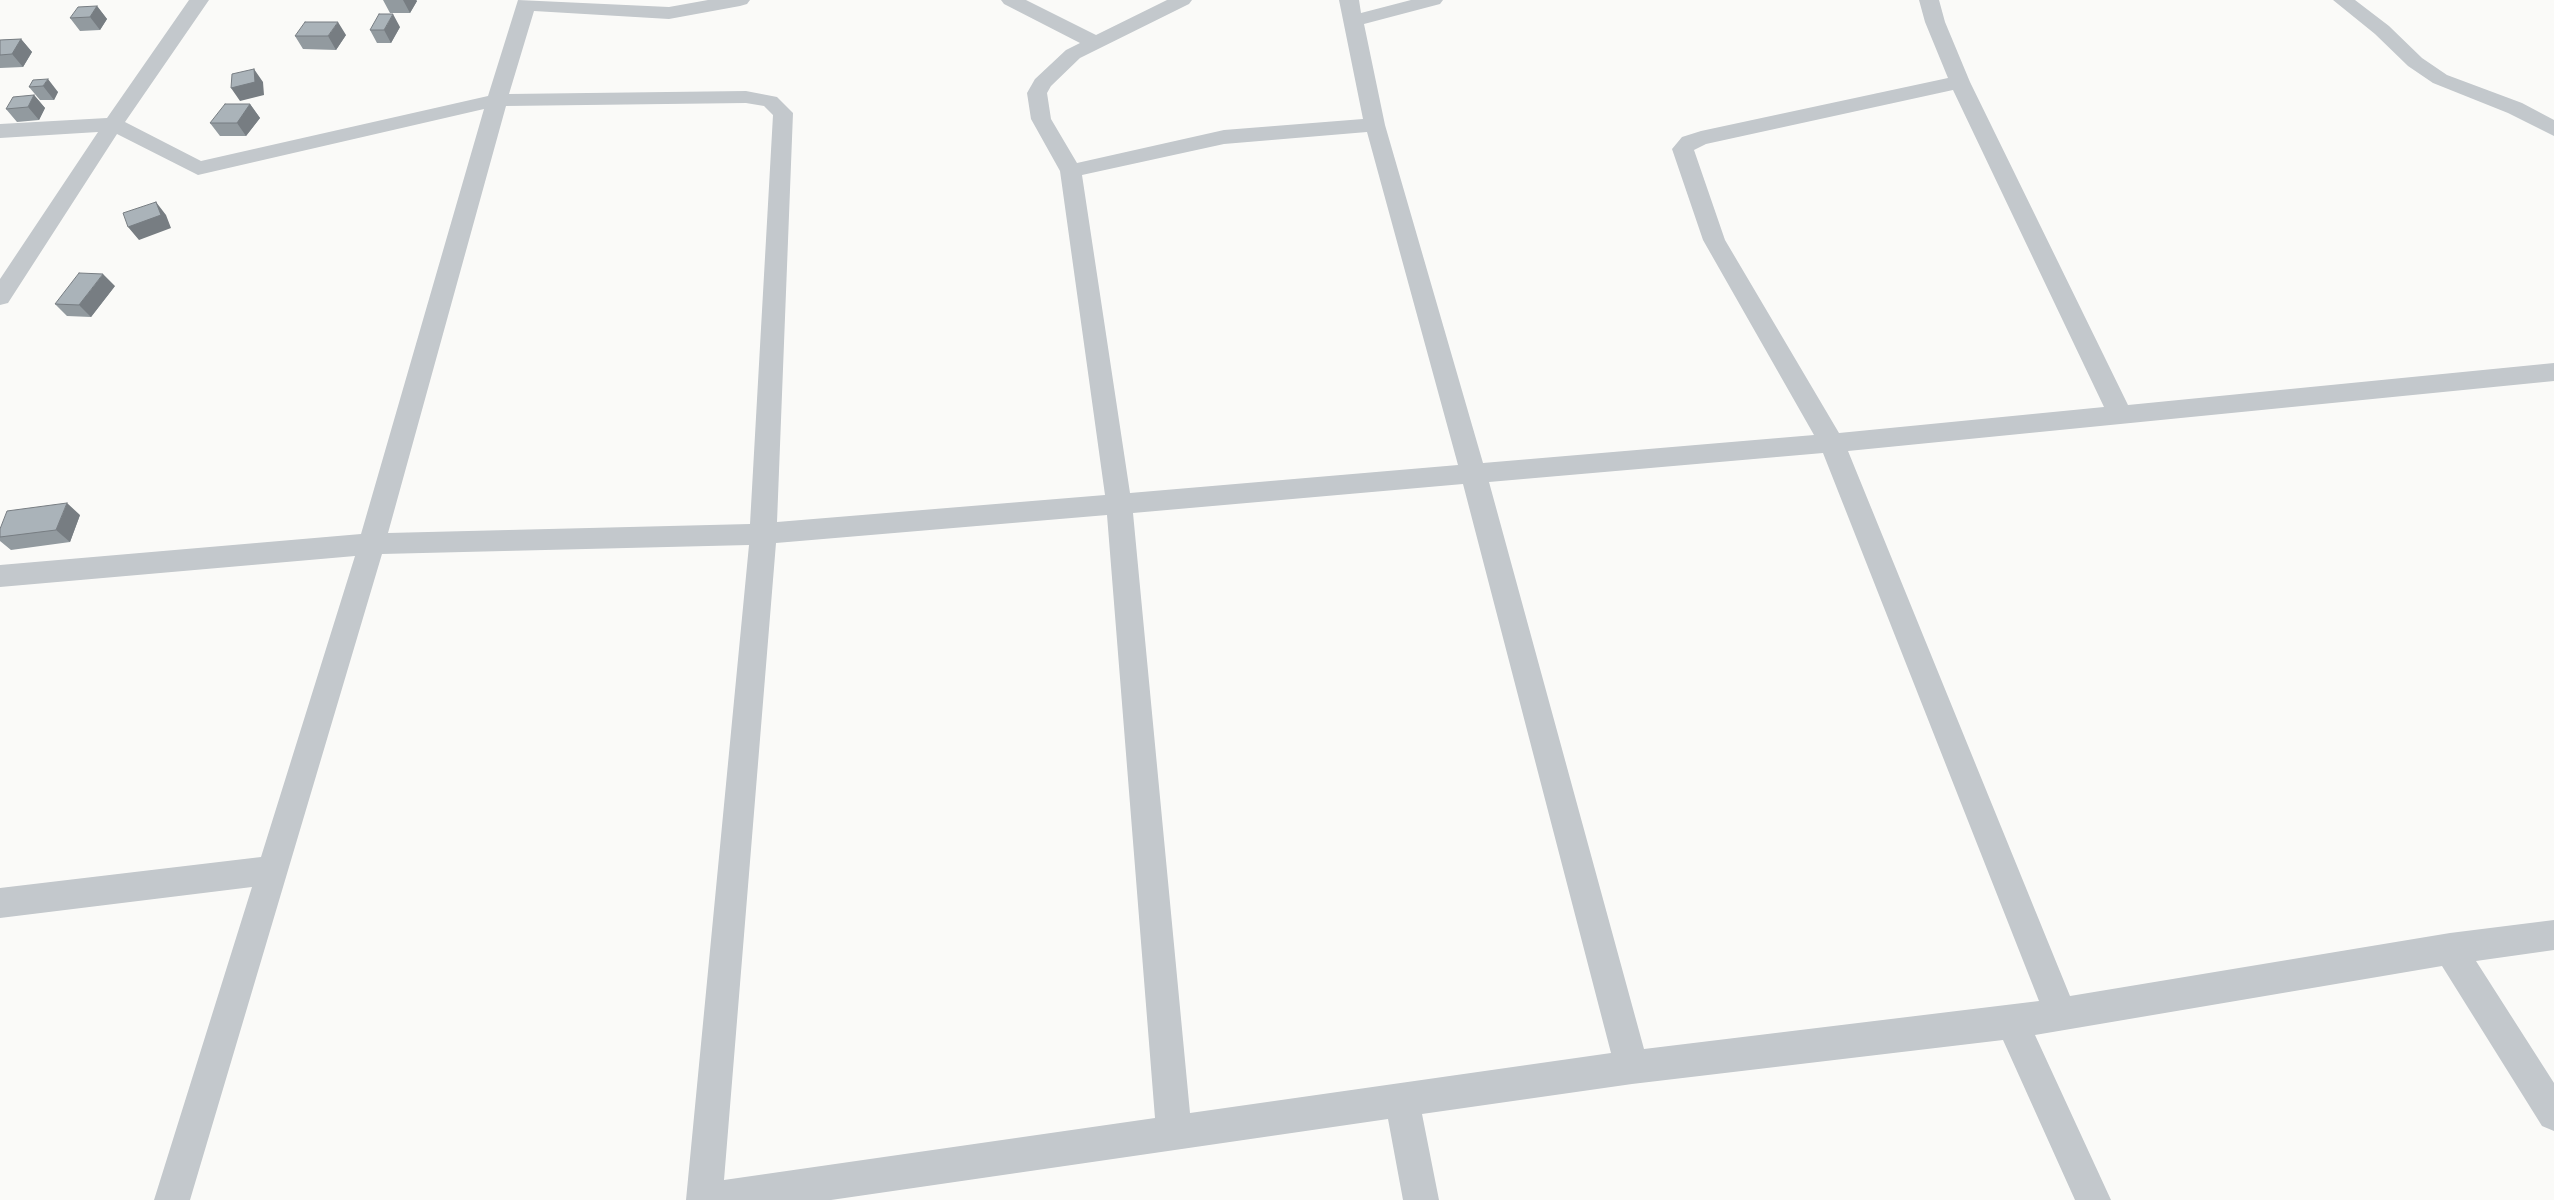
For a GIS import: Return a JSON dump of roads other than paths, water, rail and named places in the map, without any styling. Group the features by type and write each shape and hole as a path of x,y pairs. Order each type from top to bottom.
{"street":[{"path":"0,297 113,124 199,0"},
{"path":"172,1200 372,544 497,100 527,2 669,13 740,0"},
{"path":"1011,0 1094,42"},
{"path":"1174,1133 1119,503 1071,171 1041,119 1037,94 1042,83 1074,54 1094,42 1182,0"},
{"path":"1349,0 1375,125 1472,472 1632,1067"},
{"path":"1354,21 1433,0"},
{"path":"1929,0 1935,22 1960,82 2121,416"},
{"path":"2344,0 2382,30 2415,62 2440,79 2515,108 2554,129"},
{"path":"1960,82 1701,138 1690,142 1683,149 1714,240 1768,336 1832,443 2061,1014"},
{"path":"0,131 113,124 198,168 497,100 746,97 770,101 783,113 763,534 704,1200"},
{"path":"1071,171 1224,137 1375,125"},
{"path":"0,576 372,544 763,534 1472,472 1832,443 2554,372"},
{"path":"0,903 273,870"},
{"path":"708,1200 746,1198 1174,1133 1632,1067 2012,1022 2450,949 2554,935"},
{"path":"2450,949 2554,1114"},
{"path":"2012,1022 2093,1200"},
{"path":"1402,1100 1421,1200"}]}
